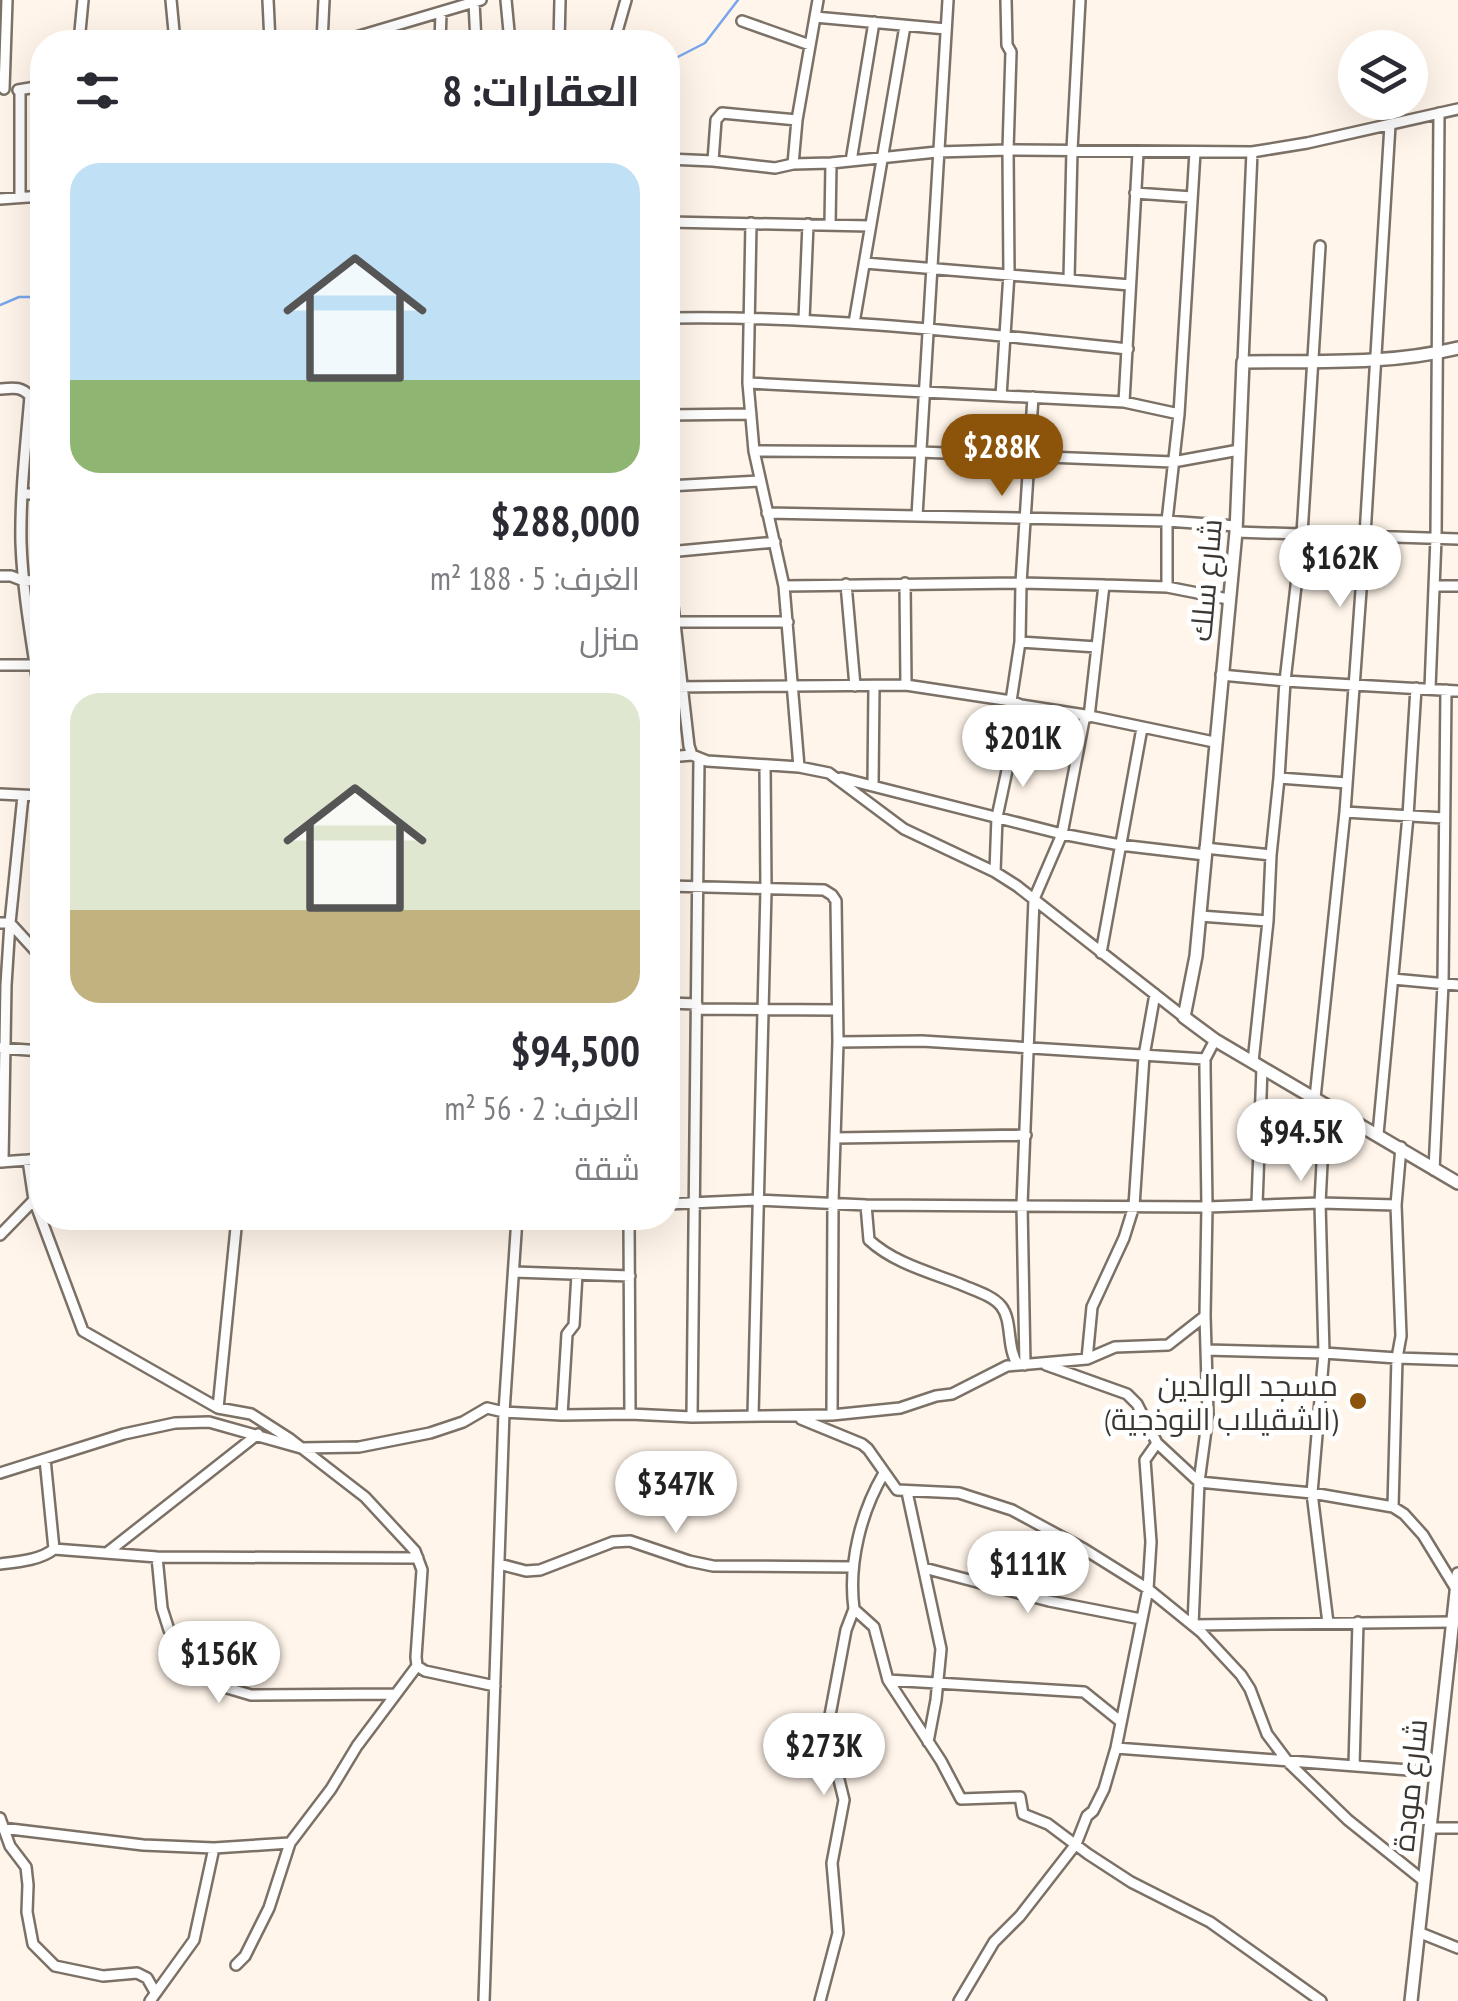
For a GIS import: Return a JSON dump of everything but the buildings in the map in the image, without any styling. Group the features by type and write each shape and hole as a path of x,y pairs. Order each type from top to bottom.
{"street":[{"path":"7,0 2,89 30,88"},
{"path":"80,30 83,0"},
{"path":"171,0 174,30"},
{"path":"268,0 269,30"},
{"path":"323,30 324,0"},
{"path":"506,0 509,30"},
{"path":"559,30 560,0"},
{"path":"617,30 626,0"},
{"path":"793,164 818,0"},
{"path":"917,516 948,0"},
{"path":"1002,396 1009,274 1012,52 1007,44 1006,0"},
{"path":"1069,279 1080,0"},
{"path":"390,30 445,7 478,1 477,30"},
{"path":"815,17 946,28"},
{"path":"742,21 810,45"},
{"path":"850,161 874,22"},
{"path":"854,323 905,26"},
{"path":"20,90 20,196"},
{"path":"680,160 776,168 938,152 1252,152 1458,109"},
{"path":"713,161 716,120 722,113 797,120"},
{"path":"1430,688 1436,538 1439,113"},
{"path":"1328,1622 1312,1494 1324,1353 1320,1101 1355,684 1390,125"},
{"path":"1167,587 1166,521 1180,414 1196,152"},
{"path":"1252,152 1243,362 1375,361 1458,348"},
{"path":"1124,402 1138,153"},
{"path":"830,225 831,163"},
{"path":"1136,193 1192,197"},
{"path":"0,199 30,196"},
{"path":"680,222 870,226"},
{"path":"750,223 748,383 754,451 784,586 798,768"},
{"path":"804,320 808,224"},
{"path":"1257,1204 1257,1065 1271,855 1302,534 1320,246"},
{"path":"865,264 1130,285"},
{"path":"680,318 748,316 854,323 1128,348"},
{"name":"شارع سلك","path":"1184,1016 1194,975 1236,529 1243,362"},
{"path":"748,383 1124,402 1180,414"},
{"path":"0,389 17,387 30,396 21,542 30,615"},
{"path":"995,872 997,817 1016,703 1034,397"},
{"path":"680,416 751,414"},
{"path":"754,451 920,452 1173,462 1239,450"},
{"path":"680,485 760,480"},
{"path":"22,494 30,494"},
{"path":"767,513 1166,521 1302,534 1458,539"},
{"path":"680,551 775,542"},
{"path":"0,576 30,581"},
{"path":"846,584 856,686"},
{"path":"905,584 906,685"},
{"path":"784,586 1104,585 1167,587 1228,599"},
{"path":"1022,1365 1022,1206 1034,899 1062,834 1086,716 1104,585"},
{"path":"1434,586 1458,586"},
{"path":"680,622 788,622"},
{"path":"1020,642 1097,647"},
{"path":"0,665 30,665"},
{"path":"680,675 689,746 696,757 692,1417"},
{"path":"1221,675 1452,690 1444,818 1443,984 1434,1170"},
{"path":"682,686 906,685 1214,742"},
{"path":"872,785 874,687"},
{"path":"1378,1134 1416,688"},
{"path":"1101,953 1142,728"},
{"path":"680,757 829,773 904,830 995,872 1215,1040 1458,1183"},
{"path":"754,1416 764,1010 765,764"},
{"path":"835,777 1120,845 1271,855"},
{"path":"1280,778 1347,783"},
{"path":"0,794 30,796"},
{"path":"23,796 5,923 2,1162 28,1160 30,1173"},
{"path":"1345,812 1444,818"},
{"path":"680,886 824,890 836,901 838,1042 832,1415"},
{"path":"1200,916 1268,921"},
{"path":"5,923 30,947"},
{"path":"1393,979 1458,985"},
{"path":"1087,1359 1092,1307 1124,1238 1134,1206 1144,1056 1154,994"},
{"path":"680,1005 837,1010"},
{"path":"1193,1625 1199,1482 1208,1416 1205,1060 1215,1040"},
{"path":"838,1042 922,1041 1205,1060"},
{"path":"2,1048 30,1051"},
{"path":"835,1138 1026,1135"},
{"path":"1393,1506 1400,1336 1396,1205 1401,1148"},
{"path":"680,1204 758,1200 866,1205 1396,1205"},
{"path":"0,1235 30,1204"},
{"path":"866,1205 869,1240 878,1248 996,1302 1005,1314 1011,1352 1022,1365"},
{"path":"45,1230 83,1331 218,1408 252,1414 365,1497 410,1544 418,1558 422,1576 418,1666 425,1672 494,1686"},
{"path":"218,1408 236,1230"},
{"path":"484,2001 504,1412 516,1230"},
{"path":"629,1230 630,1414"},
{"path":"514,1272 630,1276"},
{"path":"562,1414 568,1334 575,1315 576,1274"},
{"path":"0,1461 4,1472 124,1434 175,1423 209,1422 301,1448 359,1447 430,1434 487,1408 504,1412 692,1417 832,1415 900,1408 952,1394 995,1370 1087,1359 1115,1347 1168,1345 1205,1316"},
{"path":"1206,1350 1458,1360"},
{"path":"1041,1363 1127,1394 1137,1404 1156,1443 1199,1482 1393,1506 1422,1534 1456,1588"},
{"path":"795,1416 862,1444 893,1487 907,1492 959,1493 1012,1510 1148,1589 1193,1625 1242,1676 1267,1734 1288,1762 1348,1820 1424,1881"},
{"path":"108,1552 258,1434"},
{"path":"960,2001 994,1942 1020,1916 1076,1844 1104,1789 1148,1589 1152,1542 1145,1460 1156,1443"},
{"path":"0,1564 50,1554 54,1549 46,1459"},
{"path":"820,2001 838,1932 832,1863 844,1800 826,1732 846,1630 854,1610 854,1566 866,1511 884,1472"},
{"path":"907,1492 941,1649 928,1742"},
{"path":"500,1564 526,1571 540,1570 613,1542 630,1541 713,1566 854,1566"},
{"path":"54,1549 157,1557 418,1558"},
{"path":"157,1557 162,1608 170,1630 178,1644 216,1682 232,1691 252,1695 396,1694"},
{"path":"924,1568 1049,1602 1141,1619"},
{"name":"شارع مودة","path":"1410,2001 1435,1772 1454,1646 1452,1622 1458,1574"},
{"path":"854,1610 874,1627 888,1680 941,1760 961,1800 1020,1797 1023,1814 1048,1824 1131,1882 1210,1922 1320,2001"},
{"path":"1354,1766 1358,1622"},
{"path":"1193,1625 1452,1622"},
{"path":"236,1965 245,1956 269,1908 290,1843 418,1666"},
{"path":"888,1680 1084,1692 1120,1721"},
{"path":"1116,1748 1435,1772"},
{"path":"1,1824 143,1846 214,1848 290,1843"},
{"path":"1,1824 10,1846 26,1866 27,1912 34,1944 55,1966 103,1976 137,1973 146,1978 152,1996"},
{"path":"1430,1828 1458,1828"},
{"path":"152,1996 194,1940 214,1848"},
{"path":"1418,1932 1458,1948"}],"waterway":[{"path":"680,56 705,43 738,0"},
{"path":"0,305 30,297"}],"place":[{"name":"مسجد الوالدين (الشقيلاب النوذجية)","path":"1358,1401"}]}
